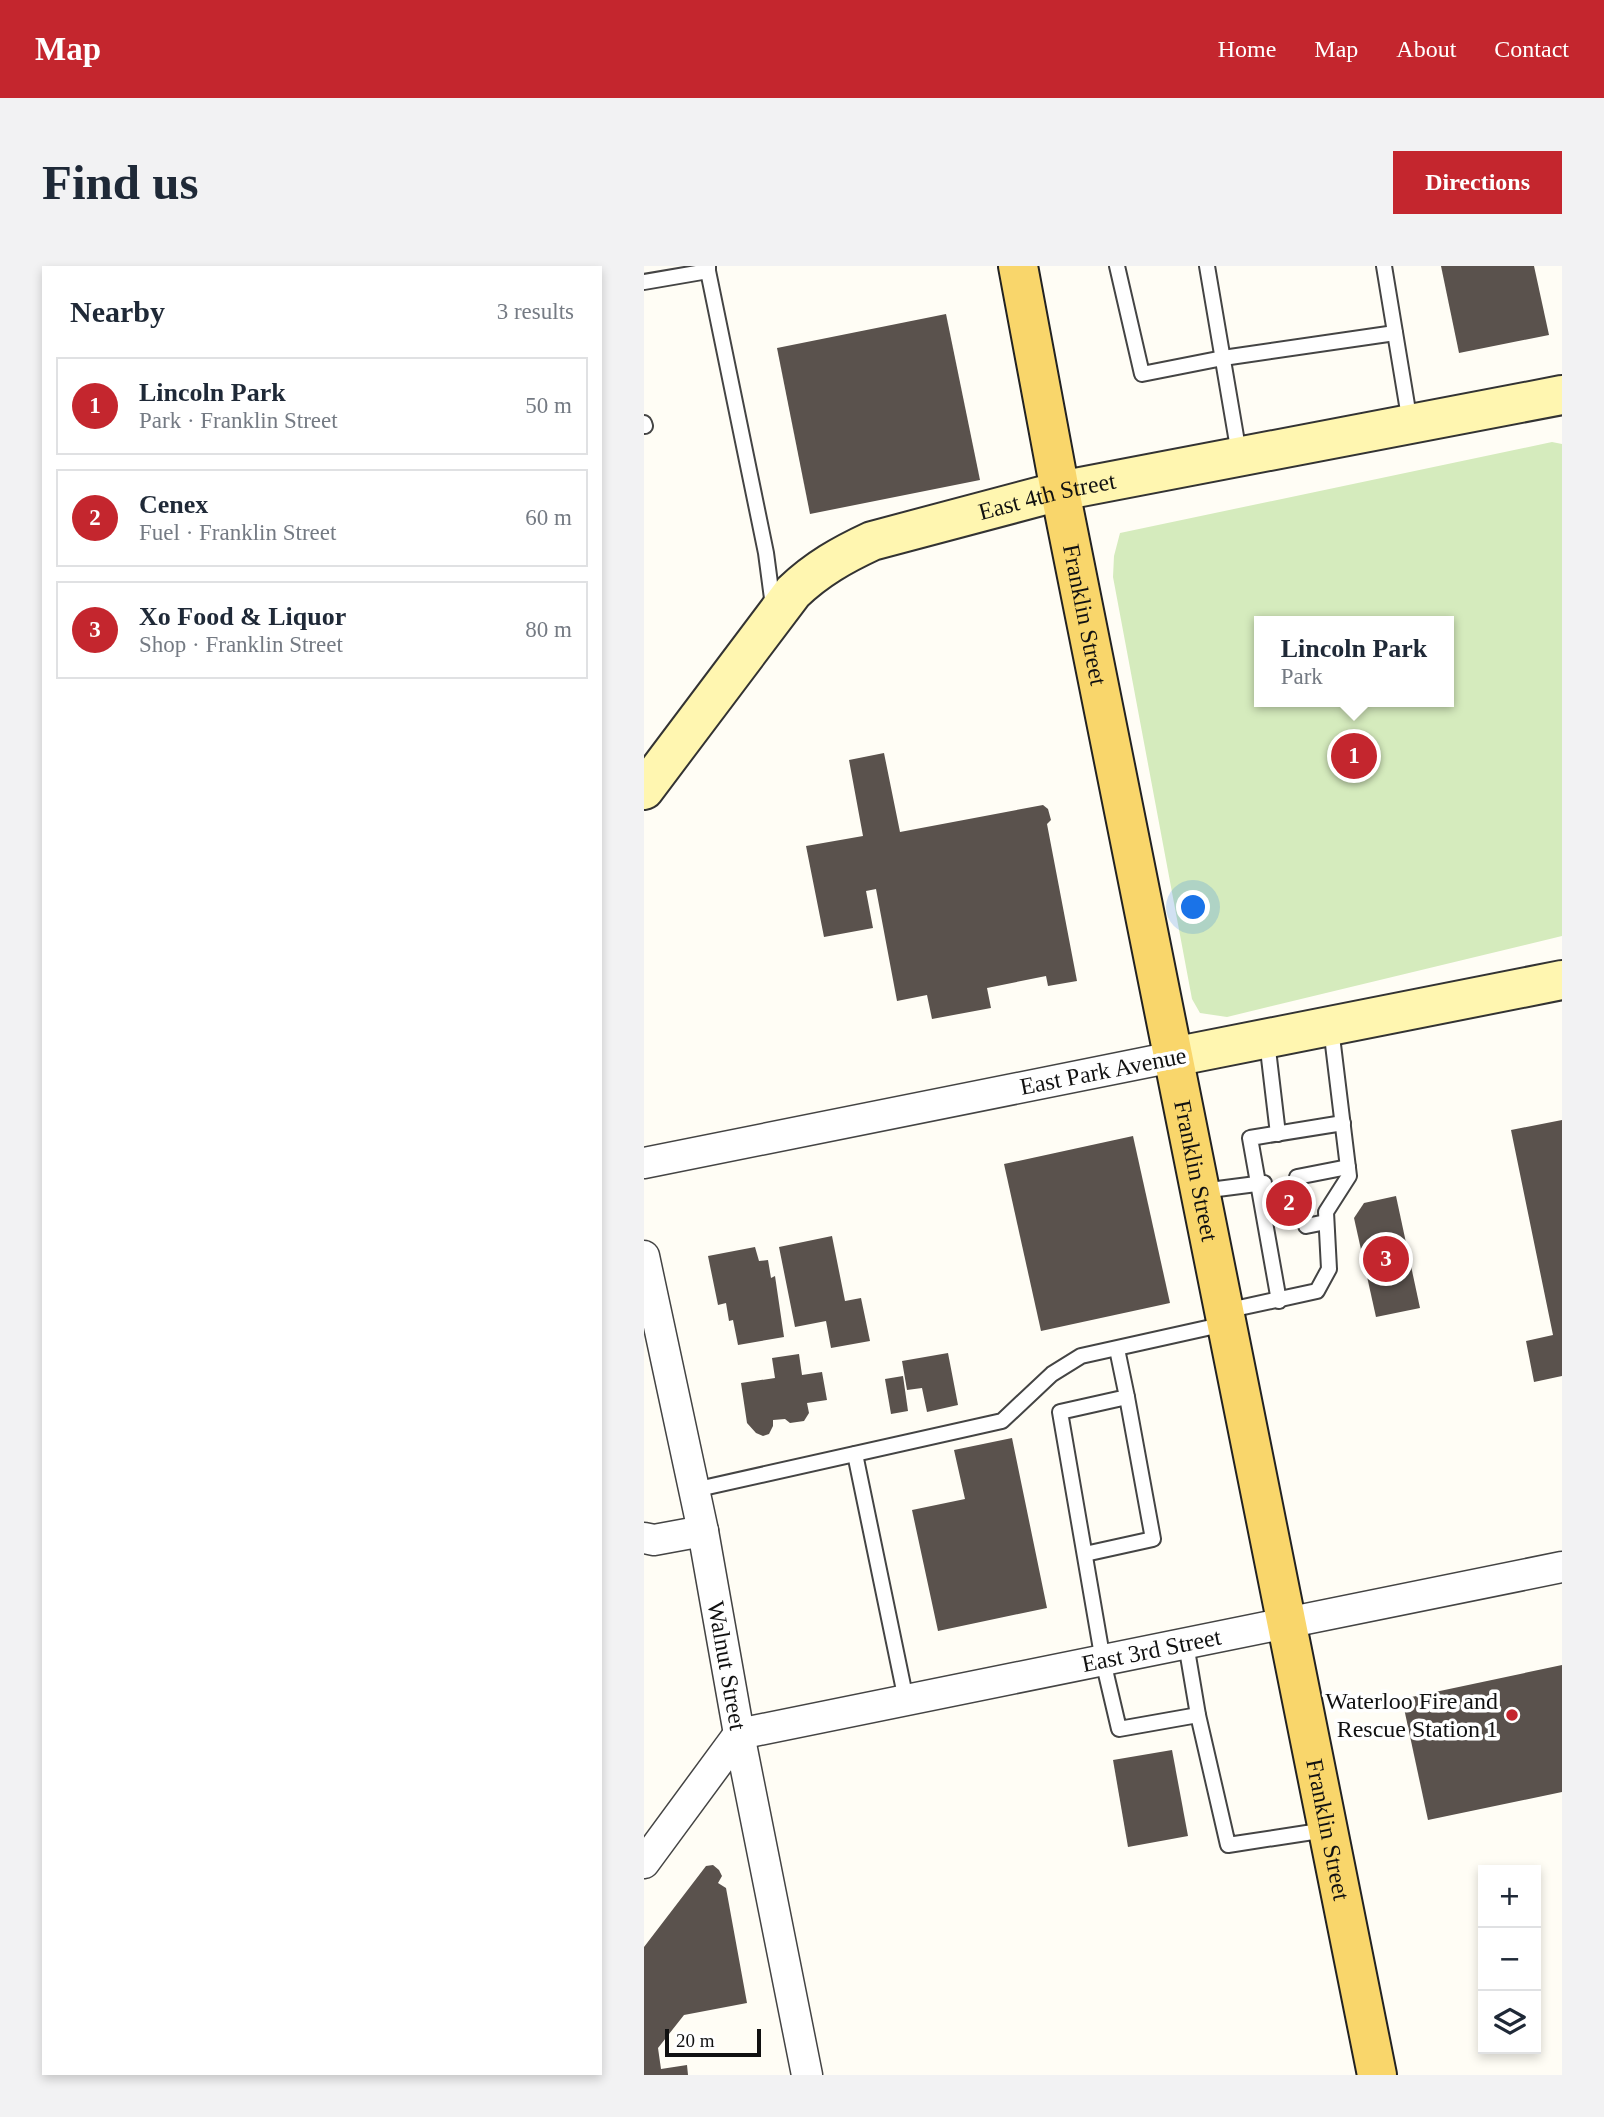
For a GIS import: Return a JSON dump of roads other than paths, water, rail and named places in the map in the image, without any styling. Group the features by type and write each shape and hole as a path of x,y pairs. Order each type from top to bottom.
{"main road":[{"name":"Franklin Street","path":"1018,266 1060,491 1377,2075"}],"street":[{"name":"East 4th Street","path":"644,790 774,615 812,573 872,541 1060,491 1562,395"},
{"name":"East Park Avenue","path":"644,1164 1562,980"},
{"name":"Walnut Street","path":"644,1256 703,1531 739,1734 807,2075"},
{"path":"644,1538 654,1540 703,1531"},
{"name":"East 3rd Street","path":"739,1734 1562,1567"},
{"path":"644,1863 739,1734"}],"lane":[{"path":"1117,266 1142,374 1223,358 1395,333"},
{"path":"1207,266 1240,457"},
{"path":"1384,266 1410,424"},
{"path":"644,282 708,269 766,553 774,615"},
{"path":"694,1490 1002,1421 1052,1374 1082,1356 1117,1349 1317,1291 1329,1269 1326,1212 1349,1176 1331,1025"},
{"path":"1267,1038 1278,1134"},
{"path":"1279,1301 1270,1233 1250,1138 1343,1124"},
{"path":"1297,1177 1348,1167"},
{"path":"1200,1191 1261,1184"},
{"path":"1306,1226 1326,1222"},
{"path":"1085,1554 1153,1539 1117,1349"},
{"path":"1127,1397 1060,1412 1103,1661 1119,1729 1198,1715"},
{"path":"855,1454 906,1700"},
{"path":"1186,1644 1198,1715 1228,1845 1328,1830"}],"place":[{"name":"Lincoln Park","path":"1354,756"},
{"name":"Cenex","path":"1289,1203"},
{"name":"Xo Food & Liquor","path":"1386,1259"},
{"name":"Waterloo Fire and Rescue Station 1","path":"1512,1715"}]}
